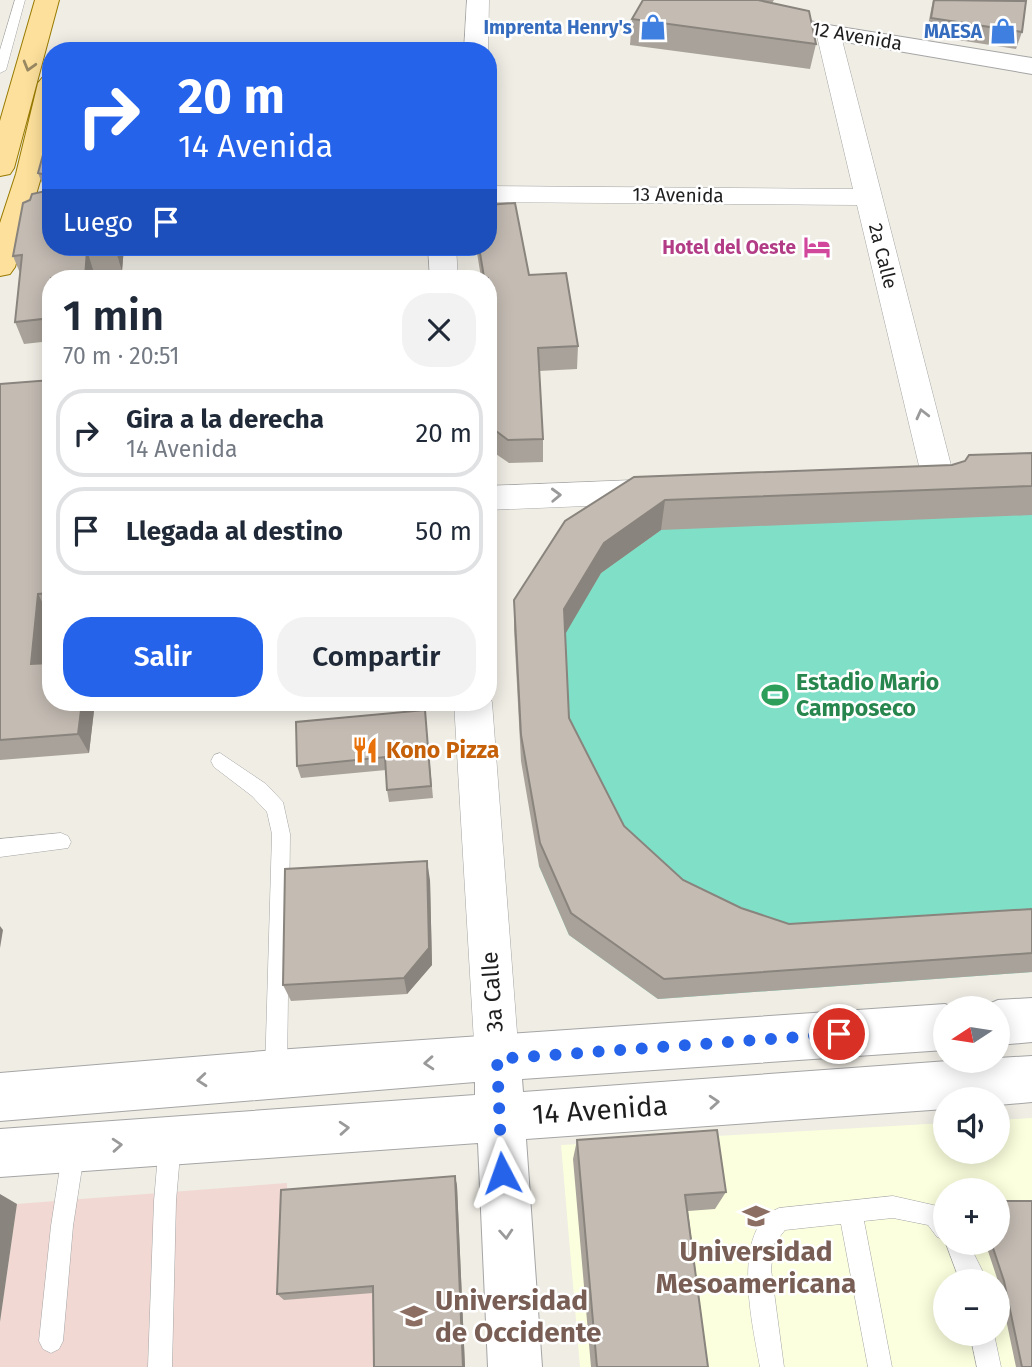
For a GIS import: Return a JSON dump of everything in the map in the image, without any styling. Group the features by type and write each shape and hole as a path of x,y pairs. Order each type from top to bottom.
{"main road":[{"path":"0,168 47,0"},
{"path":"64,25 70,0"},
{"path":"0,267 20,207 42,119"}],"street":[{"path":"476,42 478,0"},
{"name":"12 Avenida","path":"682,0 828,32 1032,66"},
{"name":"2a Calle","path":"828,32 939,481 870,483"},
{"name":"13 Avenida","path":"497,194 868,197"},
{"path":"20,207 42,206"},
{"path":"497,498 693,490"},
{"name":"3a Calle","path":"474,711 515,1367"},
{"path":"1010,1022 1032,1020"},
{"path":"0,1097 275,1073 933,1028"},
{"name":"14 Avenida","path":"0,1153 1032,1079"}],"lane":[{"path":"0,70 20,0"},
{"path":"220,761 259,789 276,808 281,834 275,1073"},
{"path":"0,848 61,842"},
{"path":"160,1367 165,1201 170,1141"},
{"path":"51,1340 62,1226 74,1148"},
{"path":"772,1367 764,1319 761,1270 764,1242 779,1219 893,1208 933,1215"},
{"path":"851,1214 880,1367"},
{"path":"985,1346 989,1367"}],"shaded area":[{"name":"Universidad Mesoamericana","path":"1032,1118 1032,1367 580,1367 561,1145 933,1124 933,1164 1010,1164 1010,1119"},
{"path":"287,1183 287,1212 445,1201 451,1367 0,1367 0,1322 17,1204"}],"green space":[{"name":"Estadio Mario Camposeco","path":"1032,483 1032,972 658,999 569,935 539,866 564,551 644,498"}],"building":[{"path":"643,0 758,0 809,11 816,44 632,19"},
{"path":"934,0 1026,1 1022,32 931,18"},
{"path":"42,159 42,174 38,173"},
{"path":"42,192 42,256 87,256 86,270 42,270 42,319 15,322 22,255 13,256 23,203 30,200 32,194"},
{"path":"515,203 529,275 566,273 578,346 538,348 543,439 508,440 497,432 497,270 483,270 480,256 497,256 497,204"},
{"path":"42,381 42,594 38,594 31,664 42,663 42,711 81,711 78,734 0,740 0,384"},
{"path":"1032,453 1032,486 665,500 604,543 564,609 569,718 624,826 683,880 741,908 789,924 1032,909 1032,953 664,979 571,913 540,843 521,735 514,600 565,521 634,477 952,465 965,461 969,455"},
{"name":"Kono Pizza","path":"425,711 431,786 387,790 385,757 297,766 296,722"},
{"path":"427,861 429,948 404,978 283,985 285,869"},
{"path":"717,1130 726,1192 685,1195 708,1367 597,1367 577,1140"},
{"path":"455,1176 463,1367 374,1367 373,1286 277,1294 281,1190"},
{"path":"1010,1201 1032,1201 1032,1367 1022,1367 1010,1310 1010,1269 1000,1269 995,1255 1010,1255"}],"place":[{"name":"Imprenta Henry's","path":"653,27"},
{"name":"MAESA","path":"1003,31"},
{"name":"Hotel del Oeste","path":"817,247"},
{"name":"Estadio Mario Camposeco","path":"775,695"},
{"name":"Kono Pizza","path":"365,750"},
{"name":"Universidad Mesoamericana","path":"756,1216"},
{"name":"Universidad de Occidente","path":"414,1316"}],"route":[{"path":"502,1173 497,1059 839,1034"}]}
